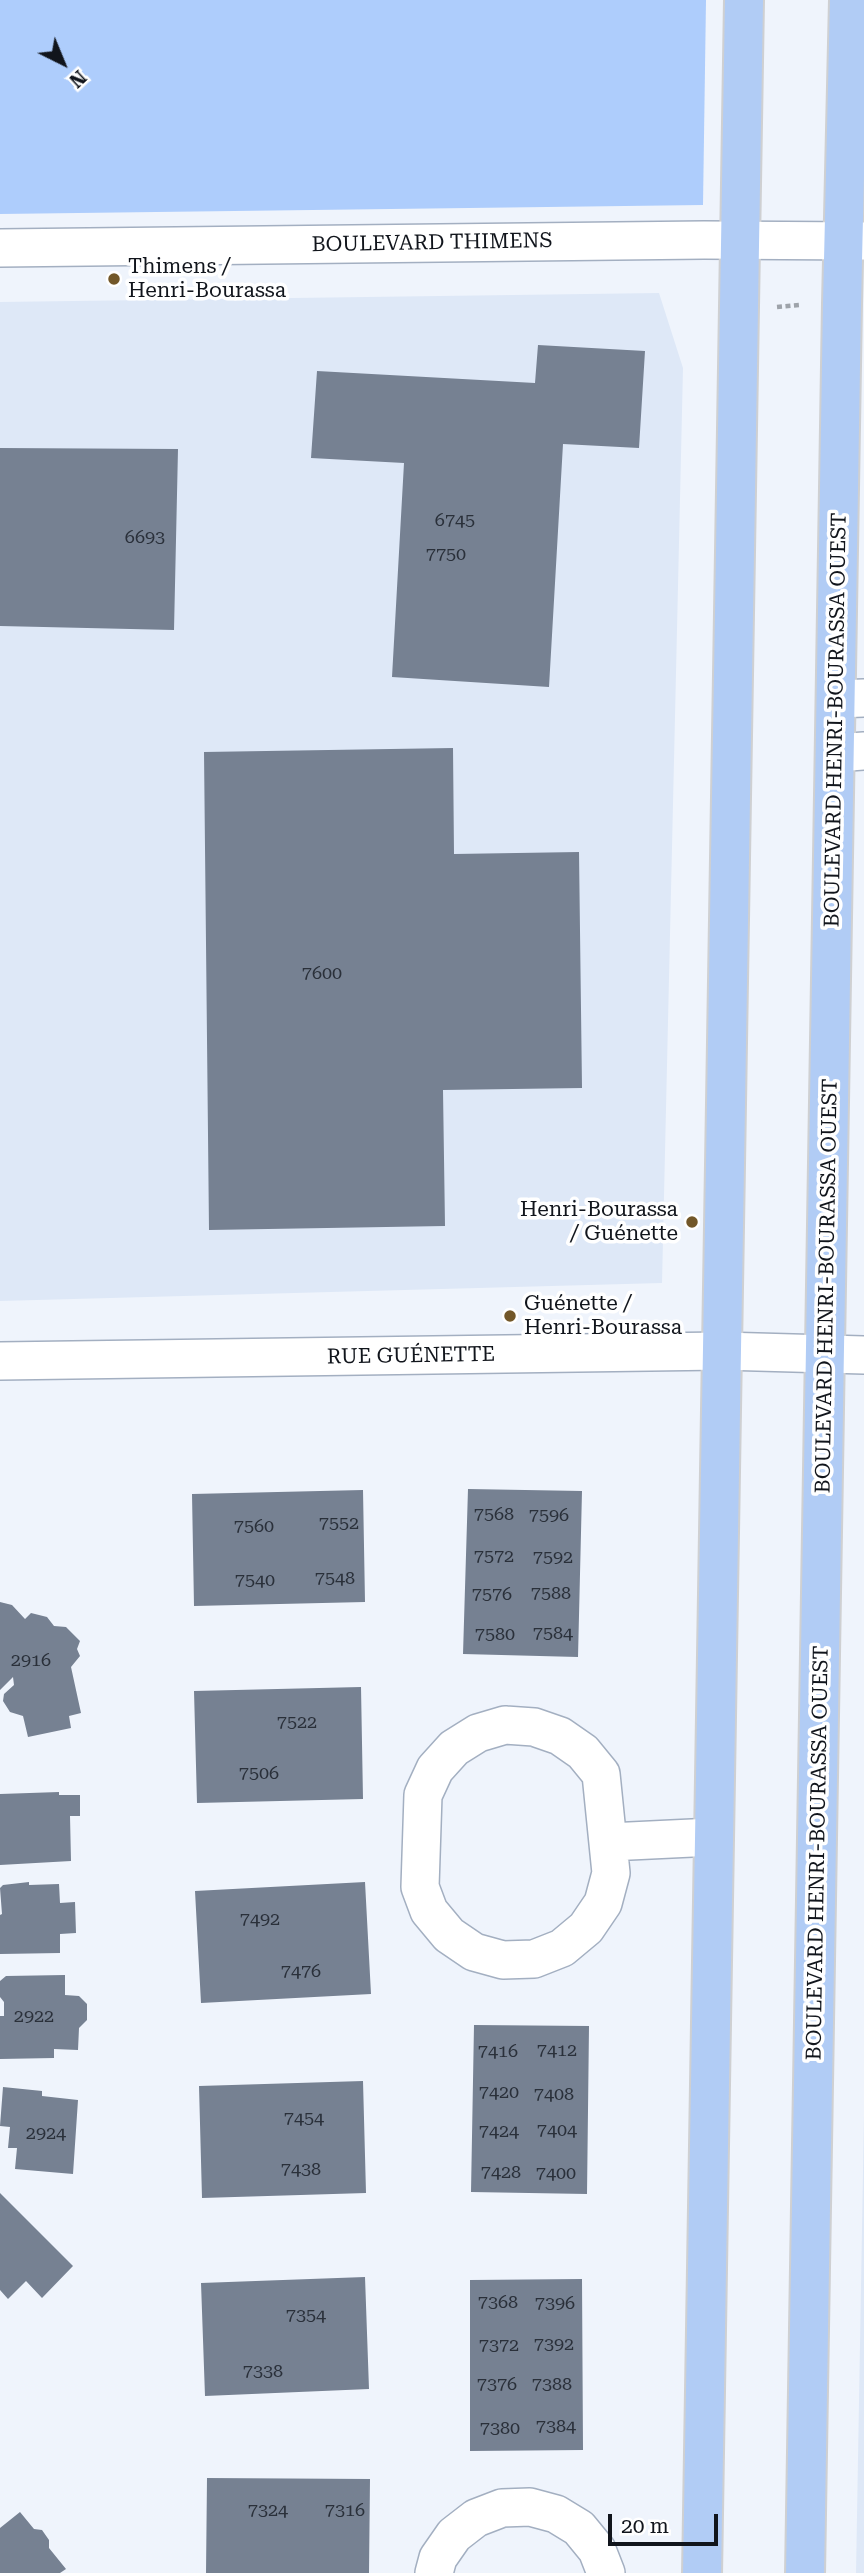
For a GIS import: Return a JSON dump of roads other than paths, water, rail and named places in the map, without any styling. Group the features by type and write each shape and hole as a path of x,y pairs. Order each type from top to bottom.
{"main road":[{"path":"702,2573 744,0"},
{"name":"BOULEVARD HENRI-BOURASSA OUEST","path":"805,2573 826,1354 850,752 854,241 849,0"}],"street":[{"name":"BOULEVARD THIMENS","path":"0,248 704,240 854,241"},
{"name":"RUE GUÉNETTE","path":"0,1361 722,1351 864,1355"},
{"path":"505,1726 534,1727 560,1736 583,1752 601,1774 609,1842 611,1873 603,1903 586,1928 562,1948 534,1959 503,1960 474,1952 449,1935 429,1911 421,1887 423,1795 435,1769 454,1748 478,1733 505,1726"},
{"path":"609,1842 713,1837"},
{"path":"434,2573 438,2558 454,2535 476,2518 502,2508 530,2507 556,2514 579,2528 597,2550 606,2573"}],"place":[{"name":"Thimens / Henri-Bourassa","path":"114,279"},
{"name":"Henri-Bourassa / Guénette","path":"692,1222"},
{"name":"Guénette / Henri-Bourassa","path":"510,1316"}]}
